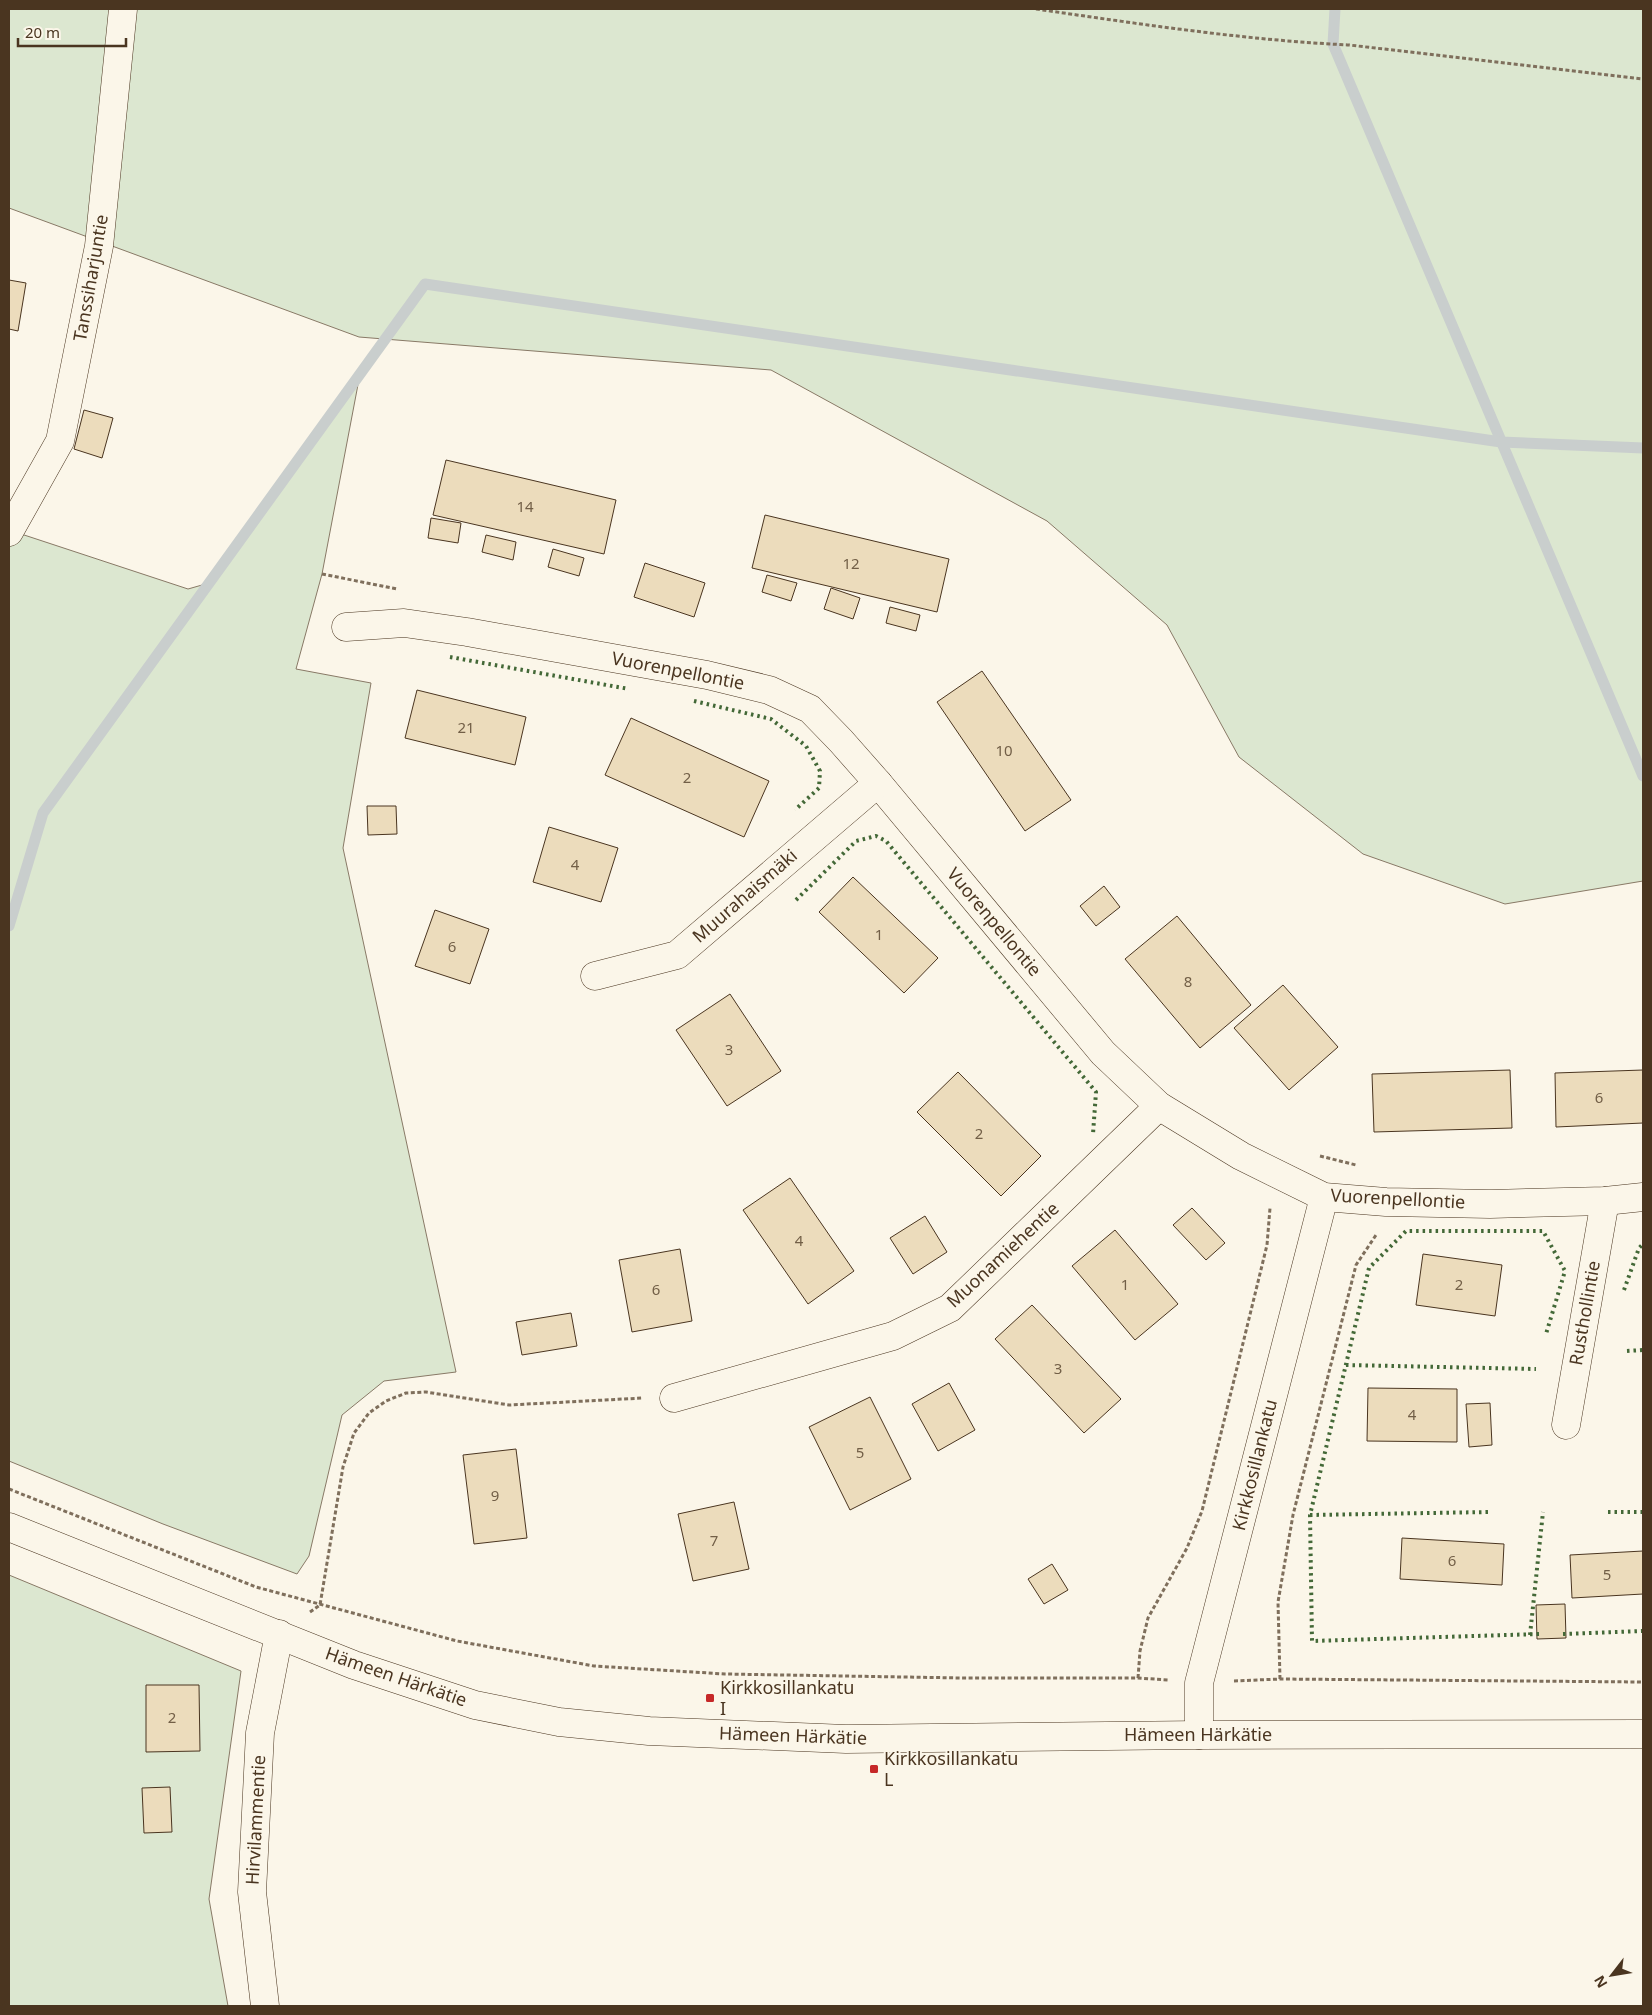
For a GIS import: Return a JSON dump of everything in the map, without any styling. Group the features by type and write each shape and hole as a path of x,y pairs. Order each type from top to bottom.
{"street":[{"name":"Tanssiharjuntie","path":"9,532 60,441 99,246 123,9"},
{"name":"Vuorenpellontie","path":"346,627 404,623 467,632 707,675 769,690 810,709 878,783 1103,1053 1159,1106 1241,1156 1324,1197 1386,1202 1490,1204 1605,1202 1643,1197"},
{"name":"Muurahaismäki","path":"595,976 677,955 878,783"},
{"name":"Muonamiehentie","path":"674,1398 893,1336 950,1308 1159,1106"},
{"name":"Kirkkosillankatu","path":"1199,1735 1199,1683 1324,1197"},
{"name":"Rusthollintie","path":"1566,1425 1605,1202"},
{"name":"Hämeen Härkätie","path":"9,1527 354,1665 475,1705 559,1722 649,1732 846,1739 1199,1735 1643,1734"},
{"name":"Hirvilammentie","path":"265,2006 252,1892 260,1733 279,1634"}],"path":[{"path":"1036,9 1148,25 1643,78"},
{"path":"1138,1678 1140,1651 1148,1618 1187,1548 1202,1511 1267,1244 1269,1213 1277,1174"},
{"path":"1280,1679 1278,1602 1293,1515 1356,1264 1381,1227 1386,1202"},
{"path":"320,1605 343,1467 354,1433 369,1413 386,1402 406,1392 426,1392 509,1405 615,1399 674,1398"},
{"path":"9,1489 256,1587 458,1641 594,1666 725,1674 963,1678 1138,1678 1199,1683 1280,1679 1643,1682"}],"green space":[{"path":"9,9 1643,9 1643,881 1505,904 1363,854 1239,757 1167,625 1047,521 771,370 359,337 9,208"},
{"path":"360,374 322,574 296,669 371,683 343,848 456,1372 384,1381 342,1415 309,1556 297,1574 163,1524 9,1461 9,530 188,589 209,583"},
{"path":"9,1575 241,1671 209,1899 228,2006 9,2006"}],"building":[{"path":"9,280 26,283 18,331 9,329"},
{"path":"84,410 113,418 102,458 74,449"},
{"path":"446,460 616,500 604,554 433,515"},
{"path":"765,515 949,559 937,612 752,568"},
{"path":"431,518 461,523 458,543 428,538"},
{"path":"486,535 516,542 513,560 482,552"},
{"path":"553,549 584,558 579,576 548,567"},
{"path":"645,563 705,583 694,617 634,597"},
{"path":"767,575 797,583 791,601 762,592"},
{"path":"831,588 860,598 853,619 824,609"},
{"path":"890,607 920,615 916,631 886,623"},
{"path":"982,671 1071,800 1025,831 937,702"},
{"path":"417,690 526,717 515,765 405,738"},
{"path":"631,718 769,781 744,837 605,775"},
{"path":"367,806 396,806 397,834 368,835"},
{"path":"549,827 618,848 601,902 533,882"},
{"path":"853,877 938,958 904,993 819,912"},
{"path":"1104,886 1120,907 1096,926 1080,906"},
{"path":"435,910 489,929 470,984 415,966"},
{"path":"1177,916 1251,1005 1200,1048 1125,959"},
{"path":"1283,985 1338,1047 1289,1090 1234,1028"},
{"path":"730,994 781,1071 727,1106 676,1030"},
{"path":"1510,1070 1512,1128 1374,1132 1372,1074"},
{"path":"1643,1070 1643,1123 1556,1127 1555,1073"},
{"path":"958,1072 1041,1156 1001,1196 917,1112"},
{"path":"790,1178 854,1271 808,1304 743,1210"},
{"path":"1192,1208 1225,1243 1206,1260 1173,1225"},
{"path":"925,1216 947,1252 913,1274 890,1238"},
{"path":"1115,1230 1178,1304 1135,1340 1072,1266"},
{"path":"680,1249 692,1321 632,1332 619,1260"},
{"path":"1423,1254 1502,1265 1495,1316 1416,1305"},
{"path":"1032,1305 1121,1399 1084,1433 995,1339"},
{"path":"571,1313 577,1346 522,1355 516,1322"},
{"path":"949,1383 975,1430 938,1451 912,1404"},
{"path":"1368,1388 1457,1389 1457,1442 1367,1441"},
{"path":"870,1397 911,1479 850,1510 809,1427"},
{"path":"1490,1403 1492,1445 1469,1447 1466,1404"},
{"path":"516,1449 527,1538 474,1544 463,1455"},
{"path":"734,1502 749,1569 693,1581 678,1514"},
{"path":"1402,1538 1504,1544 1502,1585 1400,1579"},
{"path":"1643,1551 1643,1594 1572,1598 1570,1555"},
{"path":"1052,1564 1068,1590 1044,1604 1028,1579"},
{"path":"1565,1604 1566,1638 1537,1639 1536,1605"},
{"path":"146,1685 199,1685 200,1751 146,1752"},
{"path":"170,1787 172,1832 144,1833 142,1788"}],"waterway":[{"path":"1335,9 1333,44 1643,776"},
{"path":"9,926 43,813 425,284 1501,442 1643,448"}],"hedge":[{"path":"450,657 629,689"},
{"path":"694,701 771,719 806,746 820,771 819,788 795,810"},
{"path":"796,900 856,841 876,836 886,841 1096,1092 1093,1134"},
{"path":"1539,1634 1312,1641 1310,1515 1369,1268 1406,1231 1543,1231 1565,1271 1546,1334"},
{"path":"1624,1290 1639,1248 1643,1244"},
{"path":"1627,1351 1643,1350"},
{"path":"1346,1365 1536,1369"},
{"path":"1310,1515 1489,1512"},
{"path":"1530,1635 1543,1512"},
{"path":"1608,1512 1643,1512"},
{"path":"1563,1634 1643,1631"}],"place":[{"name":"Kirkkosillankatu I","path":"710,1698"},
{"name":"Kirkkosillankatu L","path":"874,1769"}]}
